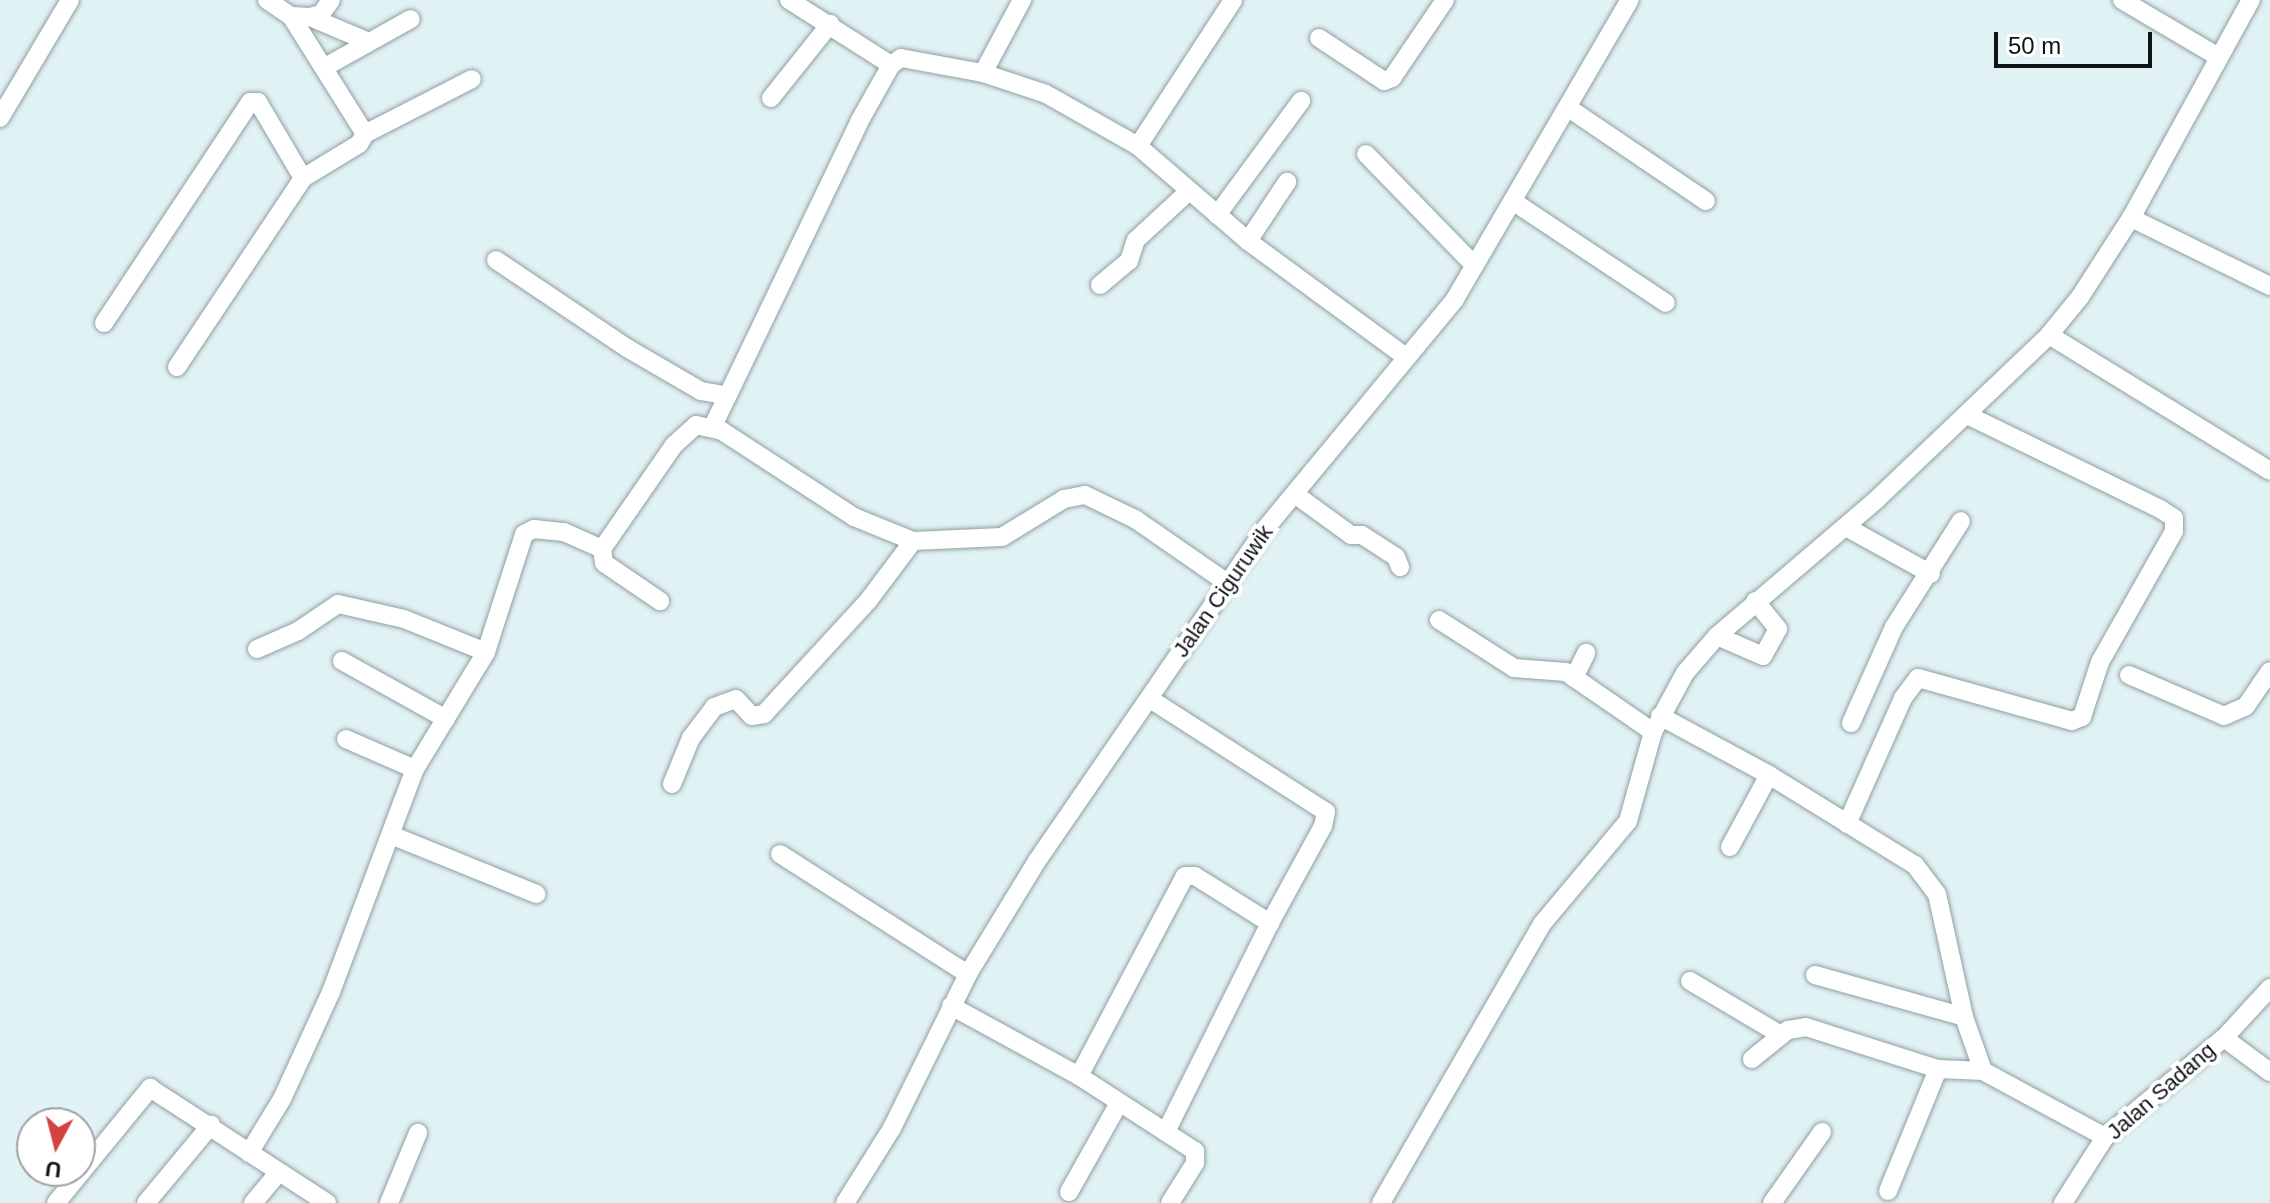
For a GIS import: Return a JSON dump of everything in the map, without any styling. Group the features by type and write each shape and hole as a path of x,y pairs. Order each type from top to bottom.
{"street":[{"path":"0,118 70,0"},
{"path":"267,0 369,42"},
{"path":"300,16 321,14 331,0"},
{"path":"983,73 1022,0"},
{"path":"1138,146 1233,0"},
{"path":"1319,38 1384,81 1392,78 1445,0"},
{"name":"Jalan Ciguruwik","path":"845,1203 892,1128 968,974 1037,861 1150,699 1226,582 1407,358 1434,329 1570,109 1630,0"},
{"path":"2122,0 2217,56"},
{"path":"1381,1203 1542,924 1628,821 1656,724 1685,673 1717,636 1846,527 1969,416 2049,335 2131,218 2217,56 2251,0"},
{"path":"800,2 891,65"},
{"path":"300,16 325,67 365,134"},
{"path":"325,67 411,19"},
{"path":"771,98 830,24"},
{"path":"713,426 891,65 910,58 983,73 1046,94 1138,146 1248,241 1407,358"},
{"path":"177,367 303,178 359,144 365,134 472,79"},
{"path":"1217,215 1301,101"},
{"path":"104,323 250,102 258,102 303,178"},
{"path":"1570,109 1706,201"},
{"path":"1366,154 1474,265"},
{"path":"1248,241 1287,182"},
{"path":"1100,285 1129,261 1136,240 1188,192"},
{"path":"1514,202 1666,303"},
{"path":"2131,218 2270,286"},
{"path":"496,260 627,348 701,391 728,396"},
{"path":"2049,335 2270,471"},
{"path":"1847,824 1903,698 1918,678 2072,721 2082,717 2100,662 2174,531 2174,518 2160,509 1969,416"},
{"path":"660,601 604,563 602,549 674,445 696,425 713,426 854,517 913,541 1002,537 1064,499 1085,495 1135,519 1226,582"},
{"path":"1296,495 1351,535 1362,535 1396,557 1400,567"},
{"path":"1851,723 1894,627 1931,574 1961,521"},
{"path":"1846,527 1931,574"},
{"path":"249,1153 282,1099 331,992 415,769 486,652 524,534 534,529 564,532 602,549"},
{"path":"672,784 691,738 714,707 736,699 752,716 764,714 868,601 913,541"},
{"path":"1717,636 1763,656 1778,629 1755,601"},
{"path":"257,649 298,631 338,604 404,619 486,652"},
{"path":"1439,620 1514,668 1547,667 1574,678 1656,724 1769,775 1915,865 1937,894 1964,1017 1983,1071"},
{"path":"1574,678 1586,653"},
{"path":"342,661 446,719"},
{"path":"2129,675 2224,716 2246,706 2270,671"},
{"path":"1150,699 1326,812 1323,826 1270,923 1166,1132"},
{"path":"346,739 415,769"},
{"path":"1730,847 1769,775"},
{"path":"391,835 536,894"},
{"path":"780,854 968,974"},
{"path":"1079,1076 1185,876 1195,876 1270,923"},
{"path":"1815,975 1964,1017"},
{"path":"1690,981 1781,1035"},
{"name":"Jalan Sadang","path":"2063,1203 2105,1137 2224,1038 2270,988"},
{"path":"951,1006 1079,1076 1197,1155 1170,1203"},
{"path":"1752,1059 1781,1035 1797,1027 1814,1029 1938,1069 1983,1071 2105,1137"},
{"path":"2224,1038 2270,1072"},
{"path":"1888,1191 1938,1069"},
{"path":"56,1203 150,1088 211,1125 277,1174 327,1203"},
{"path":"1069,1192 1119,1103"},
{"path":"146,1203 211,1125"},
{"path":"1772,1203 1822,1132"},
{"path":"389,1203 418,1133"},
{"path":"253,1203 277,1174"}]}
